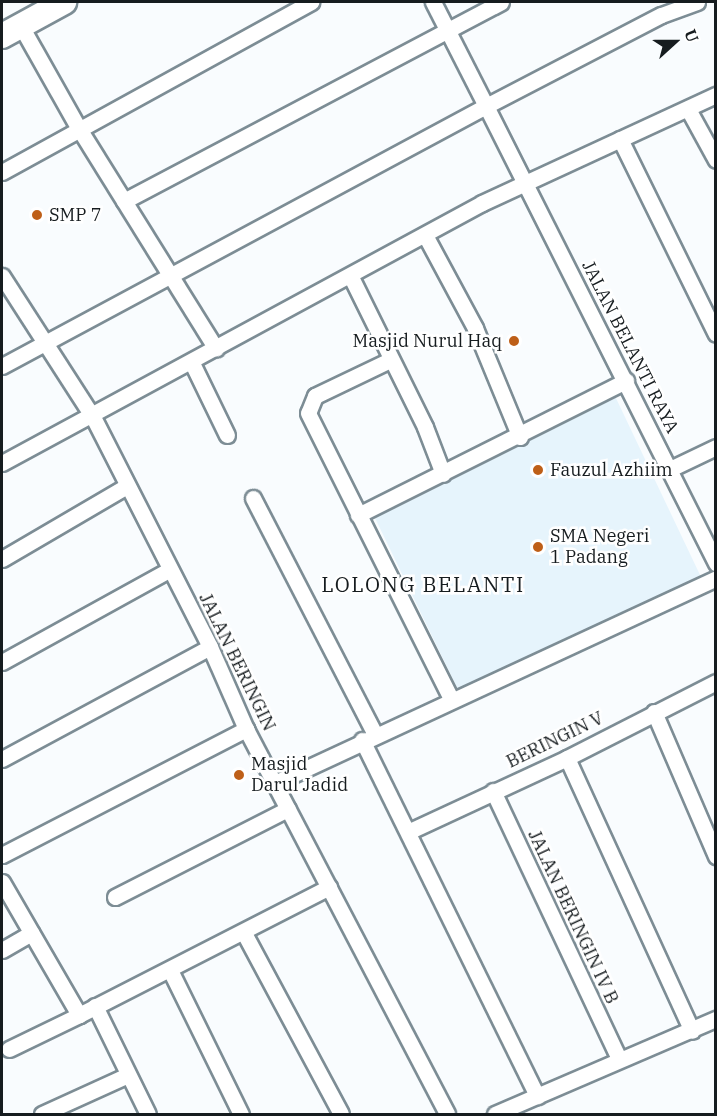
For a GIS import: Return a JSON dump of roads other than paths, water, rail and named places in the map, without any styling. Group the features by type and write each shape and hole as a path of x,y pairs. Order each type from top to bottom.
{"main road":[{"path":"11,31 64,2"}],"street":[{"path":"2,172 78,127 311,2"},
{"name":"JALAN BELANTI RAYA","path":"433,2 716,562"},
{"path":"124,201 447,28 501,2"},
{"path":"2,366 486,106 661,15 697,2"},
{"path":"11,31 78,127 216,349"},
{"path":"2,463 93,417 525,182 716,95"},
{"path":"688,109 716,160"},
{"path":"620,139 716,334"},
{"path":"425,235 475,328 520,437"},
{"name":"JALAN BERINGIN","path":"2,276 44,345 93,417 210,647 246,729 447,1114"},
{"path":"351,277 425,427 442,474"},
{"path":"390,360 332,386 315,396 308,406 358,515 452,700"},
{"path":"192,363 227,435"},
{"path":"358,515 520,437 626,381"},
{"path":"670,469 716,447"},
{"path":"2,559 127,486"},
{"path":"253,498 537,1096"},
{"path":"2,662 169,570"},
{"path":"275,783 368,737 716,578"},
{"path":"2,759 210,647"},
{"name":"BERINGIN V","path":"410,831 567,758 716,682"},
{"path":"654,712 716,856"},
{"path":"2,855 246,729"},
{"path":"567,758 692,1030"},
{"name":"JALAN BERINGIN IV B","path":"493,791 619,1059"},
{"path":"115,897 288,809"},
{"path":"2,882 79,1015"},
{"path":"9,1049 244,933 329,887"},
{"path":"2,950 32,933"},
{"path":"244,933 341,1114"},
{"path":"170,970 241,1114"},
{"path":"95,1006 148,1114"},
{"path":"495,1114 716,1019"},
{"path":"42,1114 128,1075"}],"place":[{"name":"SMP 7","path":"37,215"},
{"name":"Masjid Nurul Haq","path":"514,341"},
{"name":"Fauzul Azhiim","path":"538,470"},
{"name":"SMA Negeri 1 Padang","path":"538,547"},
{"name":"Masjid Darul Jadid","path":"239,775"}],"district":[{"name":"LOLONG BELANTI","path":"423,584"}]}
